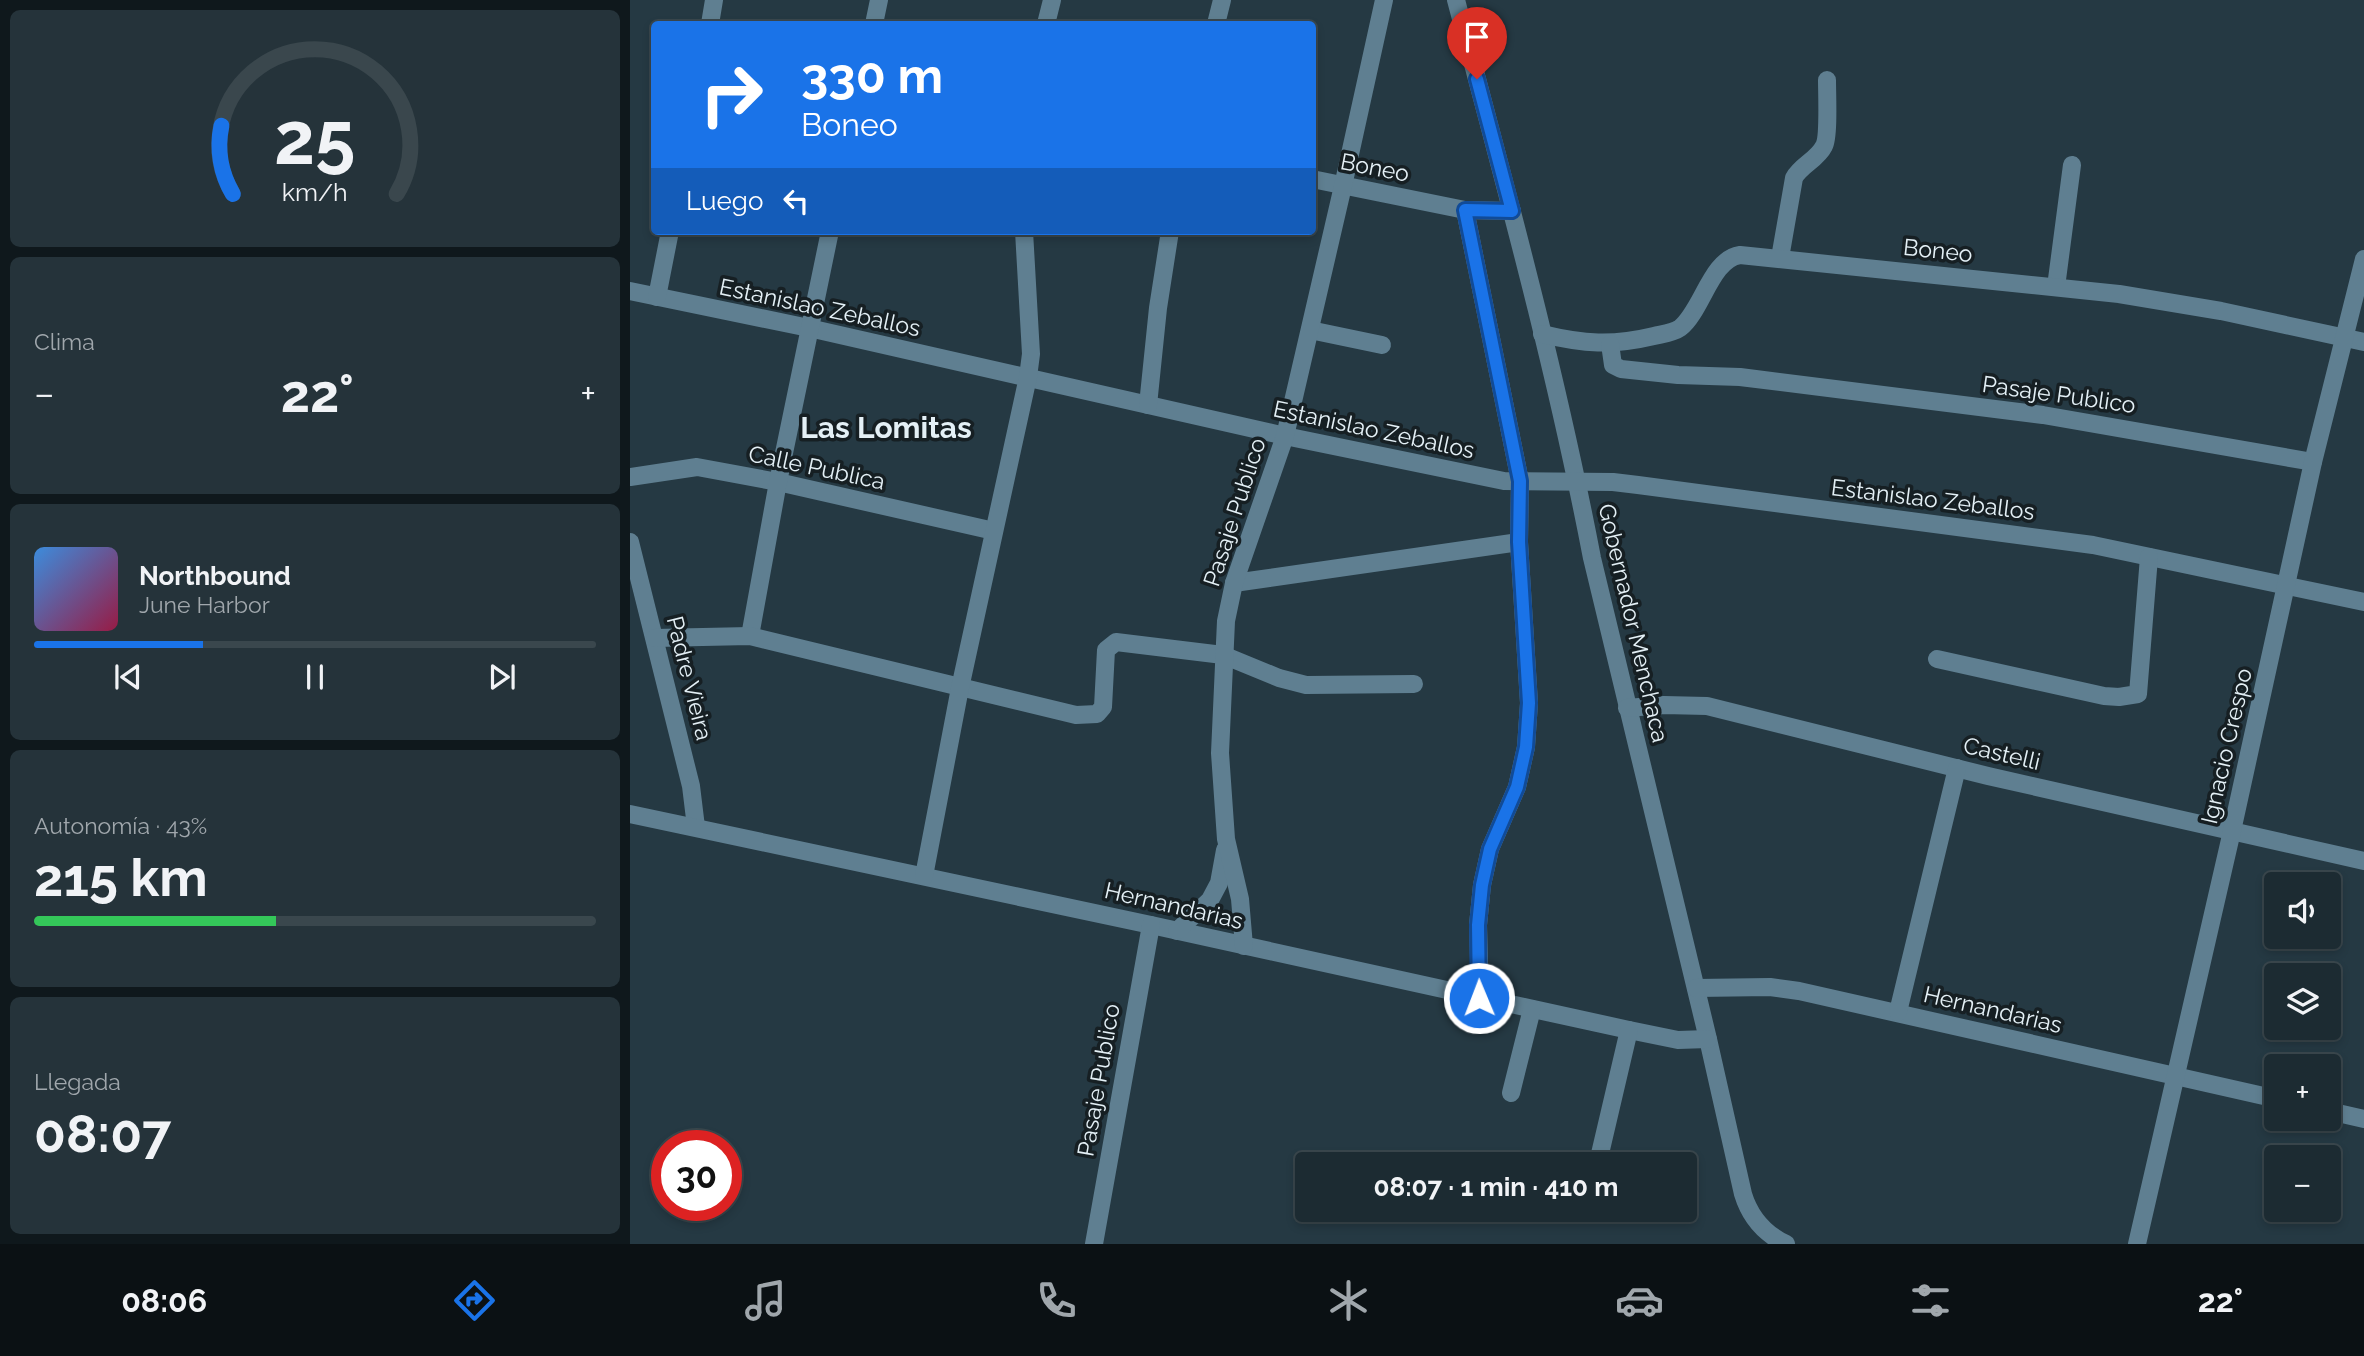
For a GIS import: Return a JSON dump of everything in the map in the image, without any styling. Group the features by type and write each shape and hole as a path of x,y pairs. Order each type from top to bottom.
{"street":[{"path":"710,21 714,0"},
{"path":"875,21 879,0"},
{"path":"1047,21 1052,0"},
{"path":"1217,21 1222,0"},
{"name":"Pasaje Publico","path":"1244,946 1240,899 1226,839 1220,753 1226,621 1234,583 1285,436 1384,0"},
{"name":"Gobernador Menchaca","path":"1456,0 1512,211 1578,483 1592,558 1746,1205 1767,1233 1785,1243"},
{"path":"1780,258 1794,178 1798,170 1826,144 1827,80"},
{"path":"2056,287 2072,165"},
{"name":"Boneo","path":"1316,180 1465,210 1512,211"},
{"path":"1465,210 1520,481 1519,542 1529,703 1526,747 1517,787 1490,849 1482,885 1478,925 1479,998"},
{"path":"657,297 669,235"},
{"path":"750,635 778,482 829,235"},
{"path":"924,876 960,688 1028,377 1031,354 1024,235"},
{"path":"1149,405 1169,235"},
{"name":"Boneo","path":"1542,334 1569,341 1610,344 1647,338 1679,328 1726,260 1733,256 1780,258 2156,300 2364,342"},
{"name":"Ignacio Crespo","path":"2137,1244 2313,462 2364,259"},
{"name":"Estanislao Zeballos","path":"630,291 809,328 1285,436 1504,481 1614,482 2049,539 2149,556 2364,603"},
{"path":"1310,330 1382,345"},
{"name":"Pasaje Publico","path":"1610,344 1613,365 1621,369 1678,375 1740,377 2081,420 2313,462"},
{"name":"Calle Publica","path":"630,477 697,467 778,482 993,531"},
{"name":"Padre Vieira","path":"630,542 691,786 696,827"},
{"path":"1234,583 1519,542"},
{"path":"1937,659 2104,696 2138,694 2149,556"},
{"path":"655,639 750,635 1076,715 1097,714 1103,707 1106,650 1116,642 1223,655 1279,678 1306,685 1414,684"},
{"name":"Castelli","path":"1628,708 1707,706 1957,768 2364,861"},
{"path":"1898,1012 1957,768"},
{"name":"Hernandarias","path":"630,814 1629,1030 1678,1040 1708,1039"},
{"name":"Pasaje Publico","path":"1177,931 1210,900 1219,883 1226,839"},
{"name":"Pasaje Publico","path":"1094,1244 1151,925"},
{"name":"Hernandarias","path":"1696,988 1770,987 1799,990 2264,1096"},
{"path":"1511,1093 1532,1009"},
{"path":"1601,1152 1629,1030"},
{"path":"2341,1114 2364,1119"}],"district":[{"name":"Las Lomitas","path":"886,427"}],"route":[{"path":"1477,79 1512,211 1465,210 1520,481 1519,542 1529,703 1526,747 1517,787 1490,849 1482,885 1478,925 1479,998"}]}
